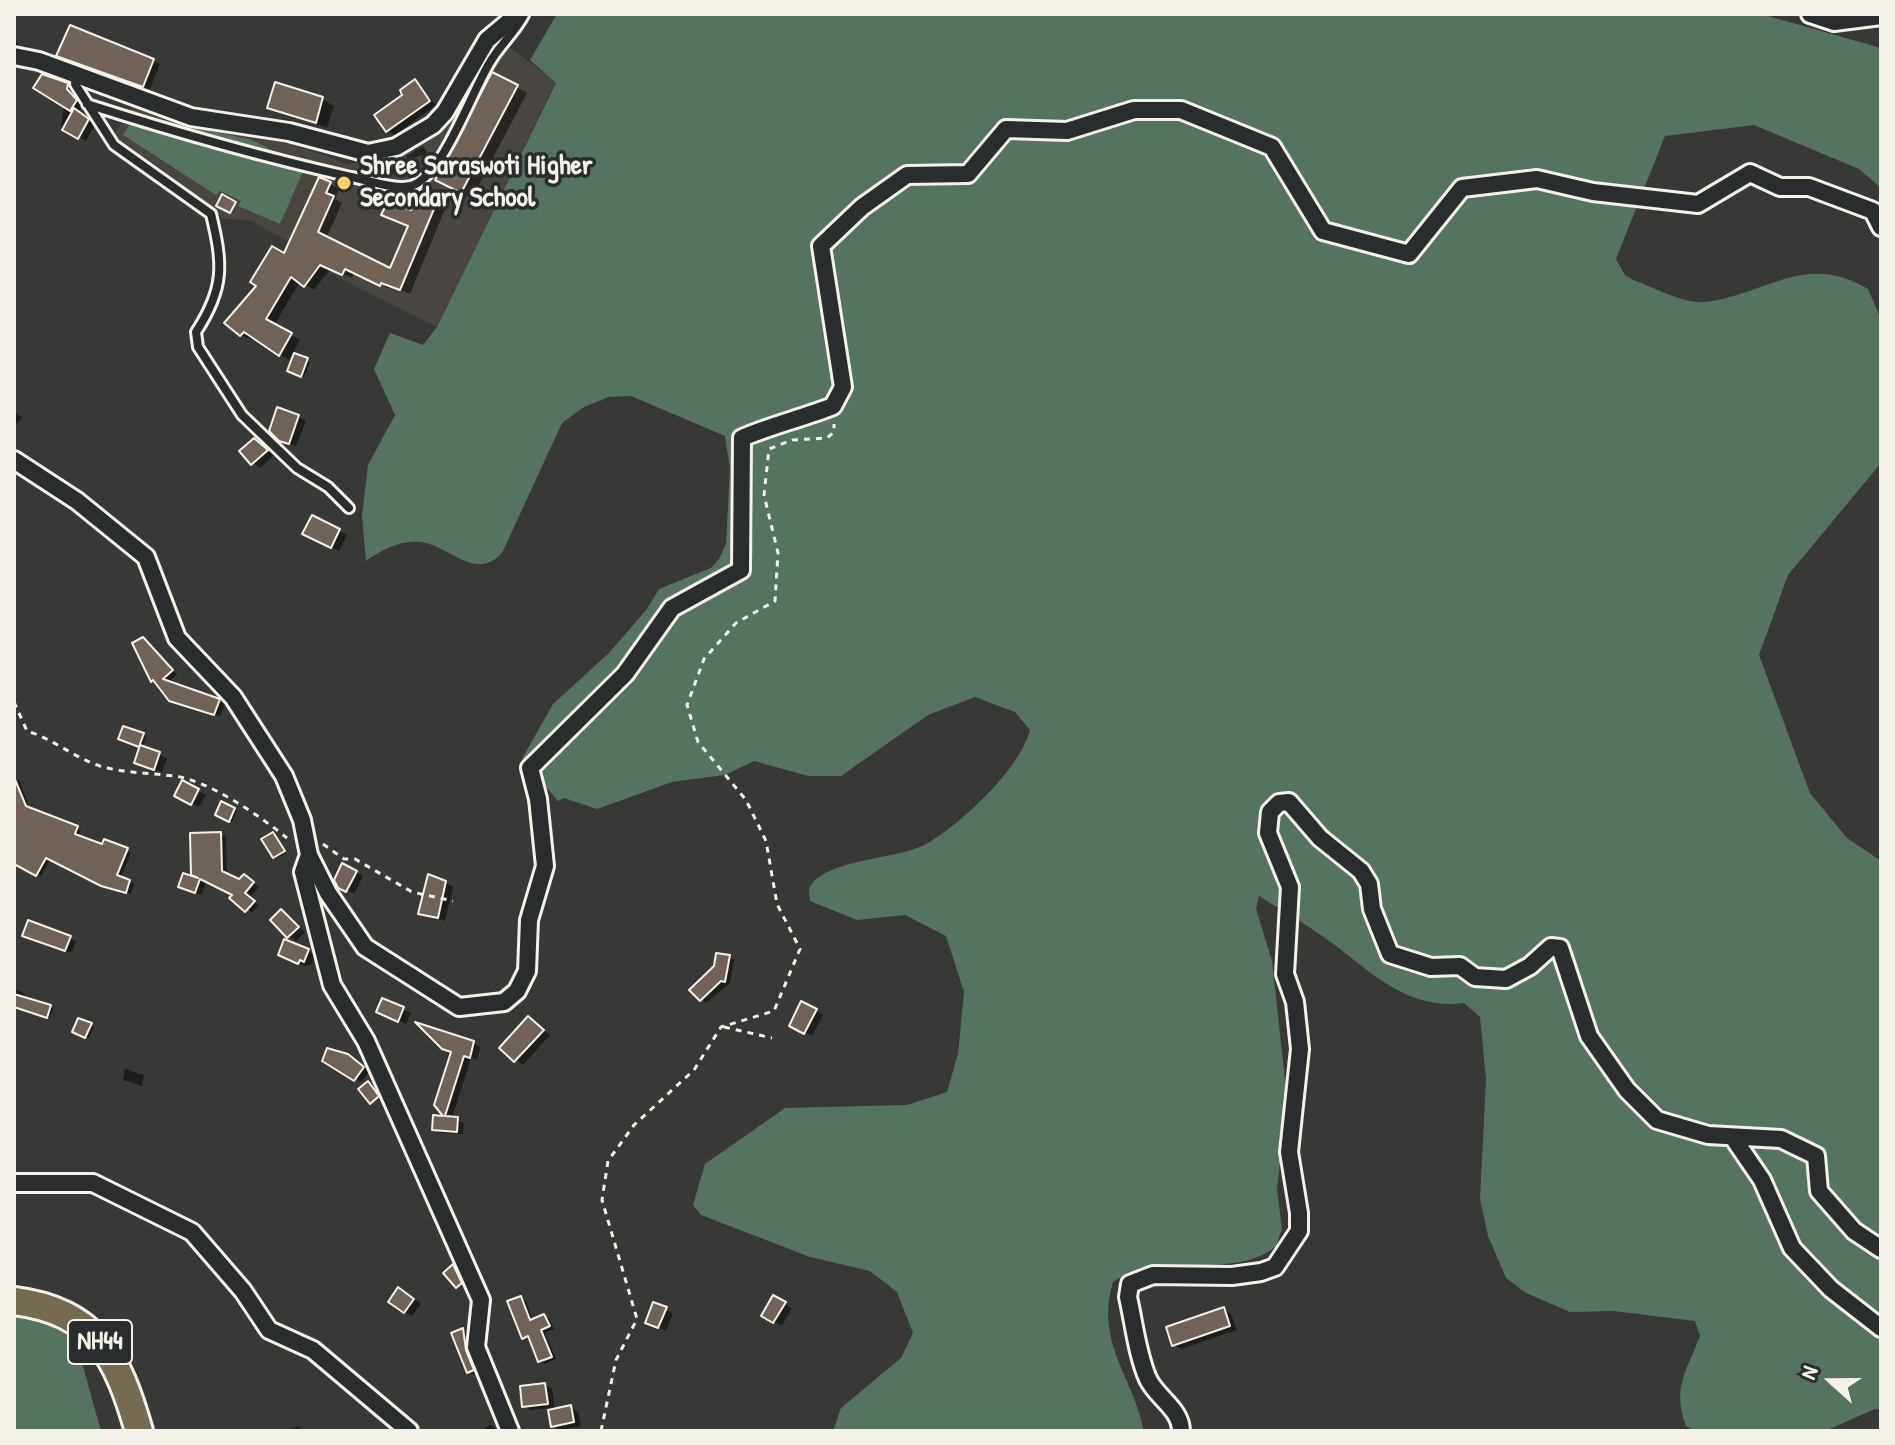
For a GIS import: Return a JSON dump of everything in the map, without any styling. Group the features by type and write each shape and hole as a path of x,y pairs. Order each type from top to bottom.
{"main road":[{"name":"NH44","path":"14,1301 41,1304 70,1315 89,1330 109,1353 121,1377 139,1431"}],"street":[{"path":"14,56 76,74 191,117 289,132 368,153 396,147 433,125 445,112 487,40 521,14"},
{"path":"1810,14 1834,22 1881,16"},
{"path":"14,460 77,501 146,557 177,638 233,697 284,776 302,820 309,855 328,893 365,947 459,1007 504,1002 517,991 527,971 529,920 545,866 538,799 530,768 625,674 672,608 741,570 742,438 833,406 843,387 821,246 862,207 907,175 968,174 1006,129 1067,131 1134,110 1181,110 1272,147 1323,231 1409,254 1462,188 1537,179 1593,192 1698,204 1750,173 1780,187 1809,187 1873,211 1881,227"},
{"path":"1181,1431 1181,1422 1171,1407 1159,1398 1147,1376 1128,1297 1130,1284 1153,1275 1232,1276 1261,1272 1275,1267 1299,1231 1289,1152 1300,1049 1295,1002 1285,974 1290,887 1268,833 1270,812 1279,803 1289,802 1320,838 1361,871 1369,884 1372,909 1390,954 1431,967 1460,966 1475,977 1506,979 1530,966 1551,947 1560,948 1589,1036 1627,1090 1657,1120 1734,1139 1781,1139 1816,1156 1819,1191 1854,1231 1881,1249"},
{"path":"309,855 303,872 332,985 366,1041 481,1300 476,1347 510,1431"},
{"path":"1734,1139 1762,1180 1792,1248 1831,1289 1881,1328"},
{"path":"14,1183 93,1183 192,1232 243,1291 269,1330 313,1350 409,1431"}],"lane":[{"path":"87,104 269,158 384,184 411,186 428,174 439,158 492,57 515,33 521,14"},
{"path":"76,74 75,84 114,145 211,214 222,257 214,305 196,332 198,347 242,415 297,468 328,487 349,508"}],"path":[{"path":"601,1431 616,1360 637,1319 602,1200 608,1161 634,1125 694,1070 721,1027 774,1011 800,949 777,904 766,841 746,800 698,742 687,705 704,659 736,623 775,601 778,553 764,495 769,449 792,440 827,438 834,432 833,406"},
{"path":"14,702 27,731 47,737 98,765 147,775 177,776 250,808 309,855"},
{"path":"302,820 321,843 344,859 355,859 412,892 453,901"},
{"path":"721,1027 772,1038"}],"shaded area":[{"name":"Shree Saraswoti Higher Secondary School","path":"509,47 556,82 437,327 316,266 295,245 249,220 223,219 157,165 111,138 134,106 265,135 348,164 417,149"}],"green space":[{"path":"557,14 1761,14 1881,48 1881,188 1859,169 1754,125 1665,136 1616,259 1625,275 1633,280 1697,302 1727,298 1805,275 1825,274 1846,278 1868,289 1881,319 1881,463 1788,575 1759,655 1810,793 1847,838 1881,861 1881,1410 1875,1409 1825,1431 1695,1431 1686,1426 1680,1401 1682,1380 1700,1336 1695,1321 1614,1311 1570,1312 1526,1293 1506,1278 1488,1236 1480,1199 1486,1079 1480,1017 1464,1003 1425,1001 1392,987 1259,896 1256,909 1272,961 1287,1098 1277,1190 1282,1229 1276,1246 1260,1256 1241,1262 1153,1268 1113,1282 1109,1304 1112,1341 1144,1431 833,1431 841,1408 901,1358 913,1333 897,1292 870,1271 810,1257 701,1215 693,1205 705,1164 785,1108 907,1105 947,1092 958,1054 964,992 946,936 905,915 857,920 810,901 809,889 830,871 915,849 942,834 973,809 1002,778 1015,761 1030,730 1015,712 975,697 928,715 841,776 808,776 754,761 725,775 672,782 597,809 564,798 558,801 522,759 553,704 609,653 647,609 659,589 711,568 726,544 730,468 725,436 631,396 609,397 584,407 562,423 502,553 492,561 472,563 431,545 413,542 392,547 366,561 362,515 368,465 395,415 374,369 390,333 423,345 437,327 556,83 530,60"},
{"path":"136,114 252,140 305,167 280,224 238,206 241,201 220,191 216,195 123,135"},
{"path":"14,1303 55,1318 79,1352 101,1431 14,1431"}],"building":[{"path":"70,25 154,59 143,87 56,56"},
{"path":"492,72 518,85 461,193 435,180"},
{"path":"42,74 68,83 67,89 77,100 70,111 33,88"},
{"path":"415,79 430,101 386,132 374,115 402,95 400,90"},
{"path":"275,82 323,97 316,123 267,108"},
{"path":"74,108 89,119 78,139 62,130"},
{"path":"319,177 331,182 326,193 334,196 318,232 390,268 408,226 381,215 388,201 411,210 420,189 439,197 400,290 381,283 380,286 345,269 342,275 320,265 304,287 291,277 266,319 292,333 279,356 244,332 240,336 224,323 256,286 250,282 272,246 284,253"},
{"path":"222,194 236,202 230,213 216,206"},
{"path":"294,353 308,358 301,377 287,371"},
{"path":"277,407 299,415 289,444 279,441 269,431"},
{"path":"254,438 268,450 251,465 239,451"},
{"path":"312,515 340,529 331,548 302,534"},
{"path":"143,637 173,670 163,679 220,699 214,715 169,701 153,680 151,682 132,643"},
{"path":"123,726 144,733 139,747 118,739"},
{"path":"140,745 160,752 154,770 134,763"},
{"path":"14,777 26,806 78,826 75,834 102,844 104,839 128,848 117,875 130,880 126,893 101,886 46,858 36,876 14,864"},
{"path":"182,780 199,789 191,805 174,796"},
{"path":"221,801 235,808 229,822 215,815"},
{"path":"221,832 222,871 239,879 244,874 254,882 245,893 255,901 245,912 229,898 232,895 200,879 195,893 178,887 183,873 198,878 191,875 190,833"},
{"path":"273,832 285,851 273,858 261,839"},
{"path":"342,863 357,871 346,892 338,888 334,880"},
{"path":"428,874 446,881 438,918 418,914"},
{"path":"281,909 299,927 287,938 270,920"},
{"path":"28,920 71,936 65,951 22,936"},
{"path":"284,939 309,949 304,962 300,960 298,964 278,955"},
{"path":"716,953 730,955 725,982 721,981 700,1001 689,990 714,966"},
{"path":"14,994 51,1005 47,1018 14,1007"},
{"path":"382,998 404,1007 398,1022 376,1012"},
{"path":"801,1001 817,1009 804,1034 789,1026"},
{"path":"528,1016 544,1030 514,1062 499,1048"},
{"path":"78,1018 92,1023 85,1038 72,1032"},
{"path":"415,1022 474,1041 470,1058 464,1056 445,1116 458,1117 457,1132 432,1130 433,1115 443,1116 434,1105 451,1052 442,1049"},
{"path":"327,1048 348,1054 364,1067 354,1081 322,1061"},
{"path":"368,1081 379,1096 370,1104 358,1089"},
{"path":"453,1264 462,1283 456,1288 443,1273"},
{"path":"398,1287 414,1299 404,1313 388,1302"},
{"path":"773,1295 786,1302 773,1323 761,1316"},
{"path":"521,1296 530,1320 544,1314 550,1326 541,1330 552,1357 538,1362 528,1336 522,1339 507,1301"},
{"path":"653,1302 667,1307 658,1328 645,1323"},
{"path":"1224,1307 1230,1326 1172,1346 1166,1327"},
{"path":"463,1328 466,1350 474,1370 467,1373 451,1333"},
{"path":"545,1383 548,1404 522,1407 520,1386"},
{"path":"571,1405 574,1422 551,1427 548,1410"}],"place":[{"name":"Shree Saraswoti Higher Secondary School","path":"344,183"}]}
